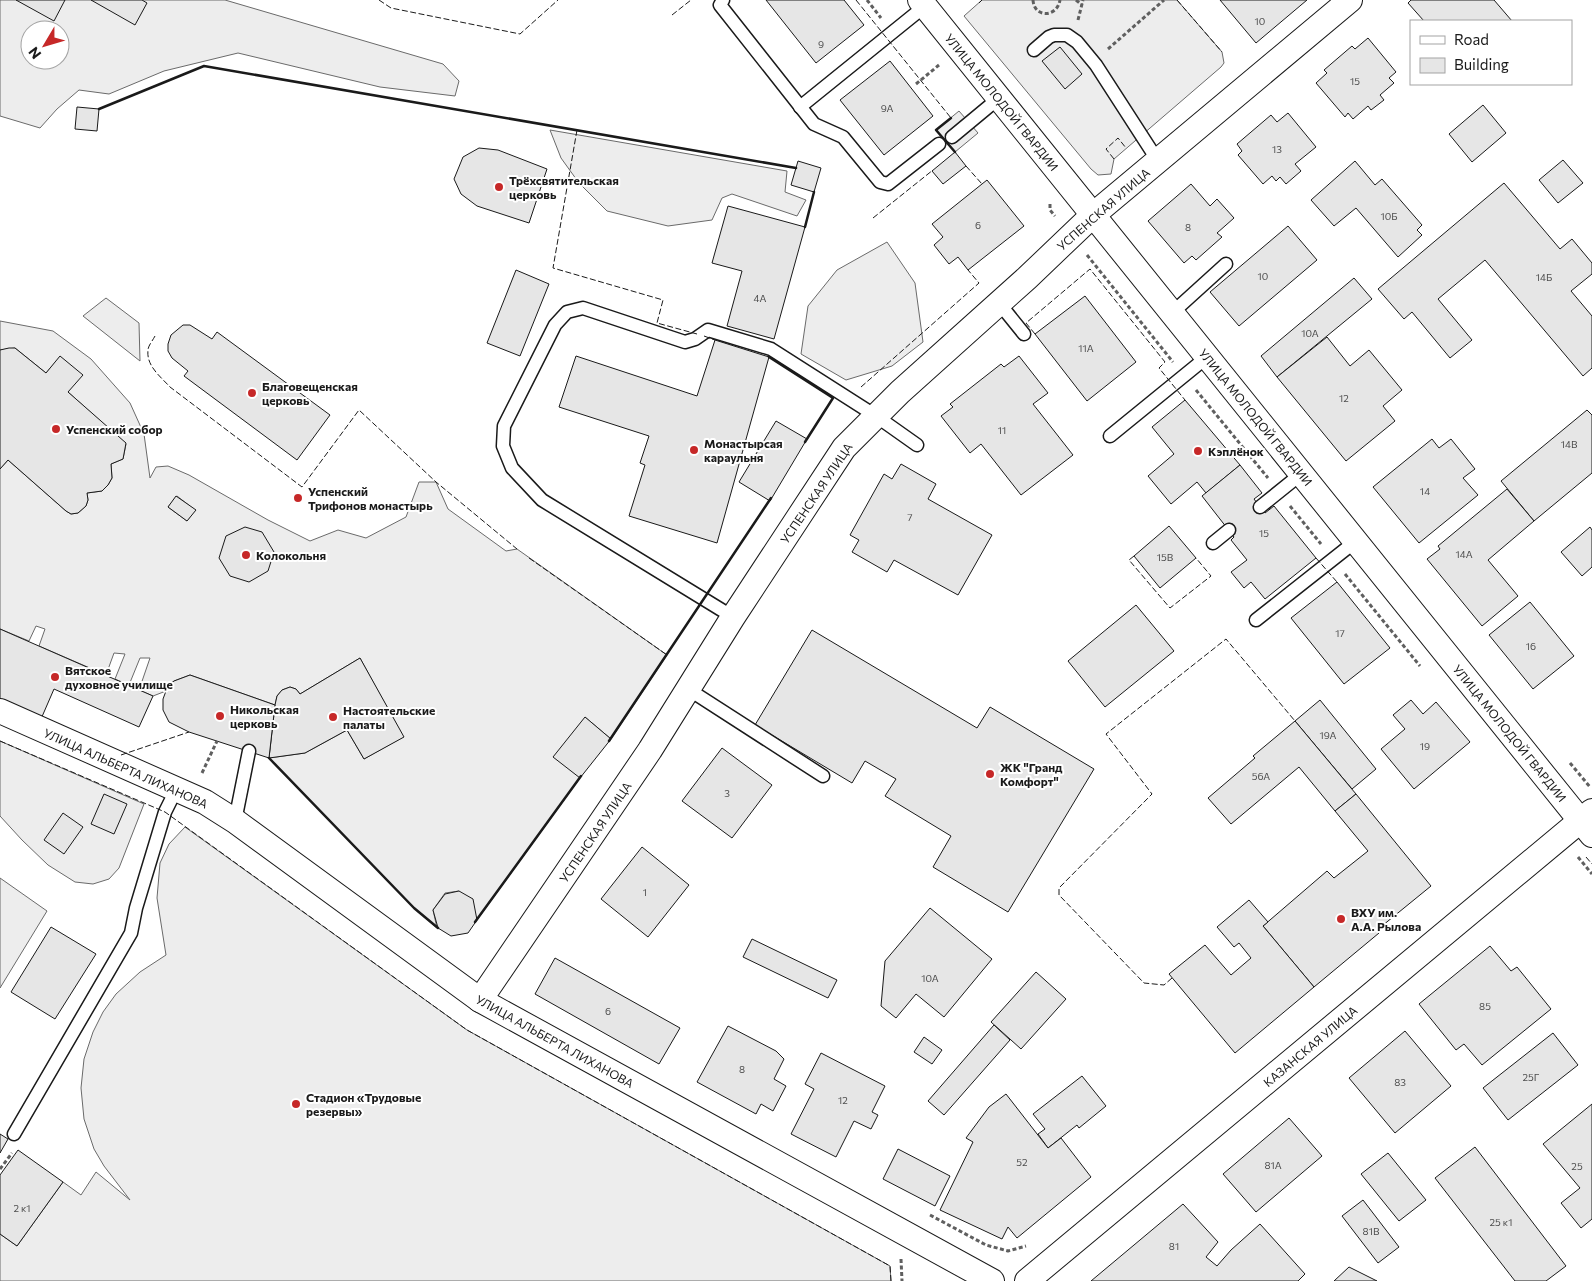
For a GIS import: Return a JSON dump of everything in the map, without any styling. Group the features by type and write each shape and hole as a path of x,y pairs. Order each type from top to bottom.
{"street":[{"name":"УСПЕНСКАЯ УЛИЦА","path":"480,1000 650,750 733,617 844,448 876,416 1093,215 1350,0"},
{"name":"УЛИЦА МОЛОДОЙ ГВАРДИИ","path":"922,3 1356,542 1588,822"},
{"name":"УЛИЦА АЛЬБЕРТА ЛИХАНОВА","path":"0,711 205,802 235,821 480,1000 992,1281"},
{"name":"КАЗАНСКАЯ УЛИЦА","path":"1027,1281 1588,822"}],"lane":[{"path":"723,0 720,5 800,108 814,124 843,137 880,182 888,184 939,144"},
{"path":"800,108 922,3"},
{"path":"1034,50 1054,35 1067,36 1077,42 1096,65 1158,161"},
{"path":"952,137 999,98"},
{"path":"1172,313 1226,264"},
{"path":"999,303 1024,334"},
{"path":"733,617 542,500 512,468 503,446 504,426 556,326 567,312 583,308 685,342 695,339 708,330 771,349 876,416 917,445"},
{"path":"1110,436 1208,357"},
{"path":"1260,506 1301,474"},
{"path":"1213,543 1230,530"},
{"path":"1256,620 1356,542"},
{"path":"688,689 823,776"},
{"path":"235,821 249,751"},
{"path":"14,1134 131,932 136,908 165,812 184,793"}],"path":[{"path":"1034,0 1036,8 1042,13 1047,14 1058,8 1060,0"},
{"path":"1076,0 1082,5"},
{"path":"1105,51 1164,0"},
{"path":"916,84 959,49"},
{"path":"1050,210 1426,673"},
{"path":"184,793 217,741"},
{"path":"1577,856 1592,874"},
{"path":"926,1213 986,1246 1008,1251 1026,1246"}],"shaded area":[{"path":"0,0 225,0 443,64 459,81 455,96 380,87 238,53 164,71 109,94 79,90 57,109 40,128 0,116"},
{"path":"982,0 1177,0 1222,52 1224,63 1114,159 1111,174 1098,175 964,16"},
{"path":"959,111 978,133 955,152 936,130"},
{"path":"550,130 787,171 785,192 806,200 797,216 732,194 722,198 712,220 668,226 607,211 579,183 561,158"},
{"path":"887,242 915,283 923,342 892,366 846,380 801,354 808,306 837,270"},
{"path":"106,298 139,323 140,361 83,316"},
{"path":"0,321 53,331 91,359 130,403 144,434 150,478 156,467 168,466 189,475 268,520 310,541 338,530 366,538 406,517 419,482 436,482 448,509 506,551 517,549 667,655 611,739 585,717 580,778 477,920 459,891 445,893 433,910 437,928 414,908 269,758 305,753 347,730 364,759 403,737 360,658 300,694 296,689 290,687 282,690 277,696 275,705 190,675 174,681 166,691 153,696 139,690 150,658 140,658 129,685 115,679 125,654 114,653 106,675 39,646 45,629 36,626 29,641 0,629 0,469 8,460 66,511 71,514 78,513 86,506 88,500 87,493 102,491 108,485 112,478 111,464 123,459 126,444 68,392 60,357 46,373 15,348 0,350","holes":["177,496 195,510 187,521 168,507"]},
{"path":"0,741 144,804 119,868 109,879 93,884 75,882 48,865 0,816"},
{"name":"Стадион «Трудовые резервы»","path":"185,827 467,1030 890,1266 891,1281 0,1281 0,1234 17,1246 63,1182 81,1195 96,1172 130,1200 104,1166 94,1149 84,1119 81,1088 84,1059 93,1032 103,1012 116,994 140,972 166,955 157,898 160,863 169,844"},
{"path":"0,878 47,911 0,988"}],"building":[{"path":"16,0 65,0 55,20"},
{"path":"91,0 142,0 147,3 135,25"},
{"path":"766,0 844,0 864,25 816,63"},
{"path":"1220,0 1307,0 1256,43"},
{"path":"1411,0 1494,0 1511,20 1423,20 1408,3"},
{"path":"1368,38 1396,72 1389,78 1394,83 1380,95 1384,100 1371,110 1368,106 1353,119 1348,113 1345,117 1316,83 1327,73 1324,70 1352,46 1355,49"},
{"path":"1060,47 1082,74 1065,89 1042,61"},
{"path":"890,61 933,116 884,155 840,100"},
{"path":"1483,105 1506,133 1472,162 1449,134"},
{"path":"77,107 99,109 97,131 75,129"},
{"path":"1288,113 1316,147 1295,164 1301,171 1286,184 1280,177 1276,181 1272,176 1263,184 1238,155 1242,151 1237,144 1271,115 1277,122"},
{"name":"Трёхсвятительская церковь","path":"479,148 498,150 547,169 529,223 477,206 461,194 454,179 463,157"},
{"path":"955,152 966,166 943,184 932,171"},
{"path":"1563,160 1583,183 1558,203 1539,180"},
{"path":"798,161 821,168 814,192 791,185"},
{"path":"1355,161 1375,185 1382,179 1422,225 1417,230 1422,235 1398,257 1356,208 1334,226 1311,200"},
{"path":"987,180 1024,226 968,270 958,257 949,264 934,245 943,237 932,224"},
{"path":"1504,183 1560,249 1572,239 1592,263 1592,274 1571,291 1592,316 1592,368 1583,376 1485,260 1438,299 1472,340 1450,358 1412,312 1404,319 1378,289"},
{"path":"1191,184 1210,206 1217,199 1234,218 1217,233 1222,237 1196,260 1192,256 1184,263 1148,221"},
{"path":"728,206 805,227 774,339 727,326 742,271 712,263"},
{"path":"1288,226 1317,260 1239,326 1210,292"},
{"path":"516,270 549,284 520,356 487,343"},
{"path":"1354,278 1372,299 1277,377 1261,356"},
{"path":"1085,296 1136,362 1087,401 1035,334"},
{"name":"Благовещенская церковь","path":"183,325 190,325 212,339 217,332 330,415 297,460 184,376 188,371 172,358 168,351 171,335"},
{"path":"1327,337 1350,366 1369,350 1402,390 1383,406 1395,421 1346,461 1277,377"},
{"name":"Монастырсая караульня","path":"715,340 769,357 717,543 629,516 645,465 640,463 649,436 559,407 576,356 697,396"},
{"name":"Успенский собор","path":"15,348 46,373 60,356 83,375 68,392 126,443 123,459 111,464 112,478 108,485 102,491 87,493 88,500 86,506 78,513 71,514 66,511 8,460 0,469 0,350"},
{"path":"1019,356 1048,393 1033,404 1073,455 1021,495 981,444 970,453 941,416 953,407 950,404 1001,364 1004,367"},
{"path":"1185,400 1240,465 1206,493 1197,482 1171,504 1148,476 1174,454 1152,427"},
{"path":"1587,410 1592,415 1592,473 1534,521 1501,481"},
{"path":"776,421 807,439 770,501 739,482"},
{"path":"1432,439 1439,448 1451,439 1475,469 1463,478 1478,495 1419,543 1373,487"},
{"path":"901,464 936,484 928,499 992,535 958,595 894,560 887,572 852,552 859,540 850,535 884,474 892,479"},
{"path":"1240,465 1262,493 1254,499 1260,507 1265,513 1274,506 1316,558 1265,599 1251,582 1244,588 1231,572 1247,560 1231,540 1234,537 1202,496"},
{"path":"1507,489 1534,521 1488,560 1518,596 1482,626 1427,559 1440,549 1438,546"},
{"path":"176,496 196,510 187,521 168,507"},
{"path":"1169,526 1196,558 1160,588 1134,556"},
{"name":"Колокольня","path":"245,527 262,532 274,552 268,571 249,582 230,576 219,558 226,536"},
{"path":"1590,527 1592,530 1592,567 1582,576 1561,552"},
{"path":"1337,582 1390,648 1344,684 1291,618"},
{"path":"1530,602 1574,656 1533,689 1489,635"},
{"path":"1136,605 1174,651 1105,707 1068,661"},
{"name":"Вятское духовное училище","path":"0,629 153,696 139,727 54,689 41,719 0,701"},
{"name":"ЖК \"Гранд Комфорт\"","path":"812,630 977,728 990,707 1094,769 1008,912 933,867 951,836 885,796 896,779 865,761 852,783 755,725"},
{"name":"Настоятельские палаты","path":"360,658 404,737 364,759 347,730 305,753 269,758 275,705 277,696 282,690 290,687 296,689 300,694"},
{"name":"Никольская церковь","path":"190,675 275,705 269,758 189,732 169,722 163,710 163,699 166,691 174,681"},
{"path":"1320,700 1376,769 1352,789 1295,721"},
{"path":"1411,700 1423,714 1436,702 1470,742 1414,789 1381,749 1405,729 1393,715"},
{"path":"585,717 611,739 580,778 553,757"},
{"path":"1295,721 1356,794 1335,811 1299,767 1231,824 1208,798 1255,758 1253,756"},
{"path":"722,748 772,785 732,838 682,801"},
{"path":"104,794 127,804 114,834 91,824"},
{"path":"1356,794 1431,886 1377,930 1379,933 1314,987 1263,926 1327,871 1334,878 1368,851 1335,811"},
{"path":"63,813 83,827 64,854 44,840"},
{"path":"642,847 689,885 648,937 601,899"},
{"path":"459,891 473,899 477,920 468,933 451,936 438,928 433,910 445,894"},
{"path":"1249,900 1268,922 1263,926 1314,987 1235,1053 1169,974 1205,945 1231,975 1251,958 1239,943 1234,947 1217,927"},
{"path":"930,908 992,959 944,1017 916,994 896,1018 881,1006 885,961"},
{"path":"51,927 96,954 55,1019 11,992"},
{"path":"752,939 837,980 828,998 743,957"},
{"path":"1490,946 1511,971 1517,967 1551,1009 1482,1065 1464,1044 1456,1050 1419,1004"},
{"path":"555,958 680,1028 659,1064 535,994"},
{"path":"1036,972 1066,999 1021,1049 991,1022"},
{"path":"994,1025 1010,1040 944,1115 928,1101"},
{"path":"728,1026 776,1051 784,1059 774,1079 786,1086 773,1111 761,1104 756,1114 697,1082"},
{"path":"1405,1031 1451,1086 1395,1133 1349,1078"},
{"path":"1553,1033 1578,1065 1508,1120 1483,1088"},
{"path":"924,1037 942,1050 932,1064 914,1052"},
{"path":"821,1053 885,1086 872,1112 878,1115 871,1129 854,1121 836,1157 791,1134 814,1089 805,1084"},
{"path":"1082,1076 1106,1106 1079,1128 1077,1125 1048,1148 1038,1134 1045,1129 1033,1114"},
{"path":"1006,1094 1048,1148 1061,1138 1091,1177 1017,1238 1008,1227 1002,1239 940,1210 973,1142 966,1138 989,1107"},
{"path":"1592,1104 1592,1219 1581,1228 1561,1203 1580,1188 1543,1144"},
{"path":"1289,1118 1322,1156 1256,1212 1223,1174"},
{"path":"0,1134 8,1139 0,1153"},
{"path":"1475,1147 1566,1266 1546,1281 1515,1281 1435,1178"},
{"path":"898,1149 950,1176 935,1206 883,1179"},
{"path":"18,1150 63,1182 17,1246 0,1234 0,1175"},
{"path":"1388,1153 1426,1200 1399,1221 1361,1174"},
{"path":"1363,1200 1399,1247 1378,1263 1342,1216"},
{"path":"1183,1204 1218,1242 1206,1257 1217,1266 1231,1250 1260,1224 1305,1274 1298,1281 1091,1281"},
{"path":"1349,1267 1377,1281 1334,1281"}],"fence":[{"path":"379,0 391,8 520,34 558,0"},
{"path":"672,15 691,0"},
{"path":"856,0 951,118 936,130 955,152 953,154"},
{"path":"979,3 982,0"},
{"path":"1177,0 1222,52"},
{"path":"577,130 553,268 663,300 657,323 697,334"},
{"path":"1114,159 1106,149 1118,138 1126,148"},
{"path":"966,166 982,184"},
{"path":"873,218 933,170"},
{"path":"1035,334 1026,323 1090,269 1165,362 1159,368 1185,400"},
{"path":"861,387 979,283 968,270"},
{"path":"155,336 148,348 149,361 155,371 170,387 302,487 359,410 436,482 517,549"},
{"path":"704,336 715,340"},
{"path":"1134,556 1129,560 1170,608 1211,576 1196,558"},
{"path":"529,558 667,655"},
{"path":"1316,558 1337,582"},
{"path":"1172,978 1164,985 1144,983 1059,895 1059,888 1152,794 1106,734 1226,639 1295,721"},
{"path":"121,755 189,732"},
{"path":"0,741 165,812 467,1030 890,1266 891,1281"},
{"path":"1586,857 1592,864"}],"wall":[{"path":"99,109 204,66 796,168"},
{"path":"951,118 936,130 955,152"},
{"path":"805,227 814,192"},
{"path":"769,357 833,398 805,442"},
{"path":"609,741 771,498"},
{"path":"269,758 414,908 438,928"},
{"path":"475,922 581,776"}],"place":[{"name":"Трёхсвятительская церковь","path":"499,187"},
{"name":"Благовещенская церковь","path":"252,393"},
{"name":"Успенский собор","path":"56,429"},
{"name":"Монастырсая караульня","path":"694,450"},
{"name":"Кэплёнок","path":"1198,451"},
{"name":"Успенский Трифонов монастырь","path":"298,498"},
{"name":"Колокольня","path":"246,555"},
{"name":"Вятское духовное училище","path":"55,677"},
{"name":"Никольская церковь","path":"220,716"},
{"name":"Настоятельские палаты","path":"333,717"},
{"name":"ЖК \"Гранд Комфорт\"","path":"990,774"},
{"name":"ВХУ им. А.А. Рылова","path":"1341,919"},
{"name":"Стадион «Трудовые резервы»","path":"296,1104"}]}
